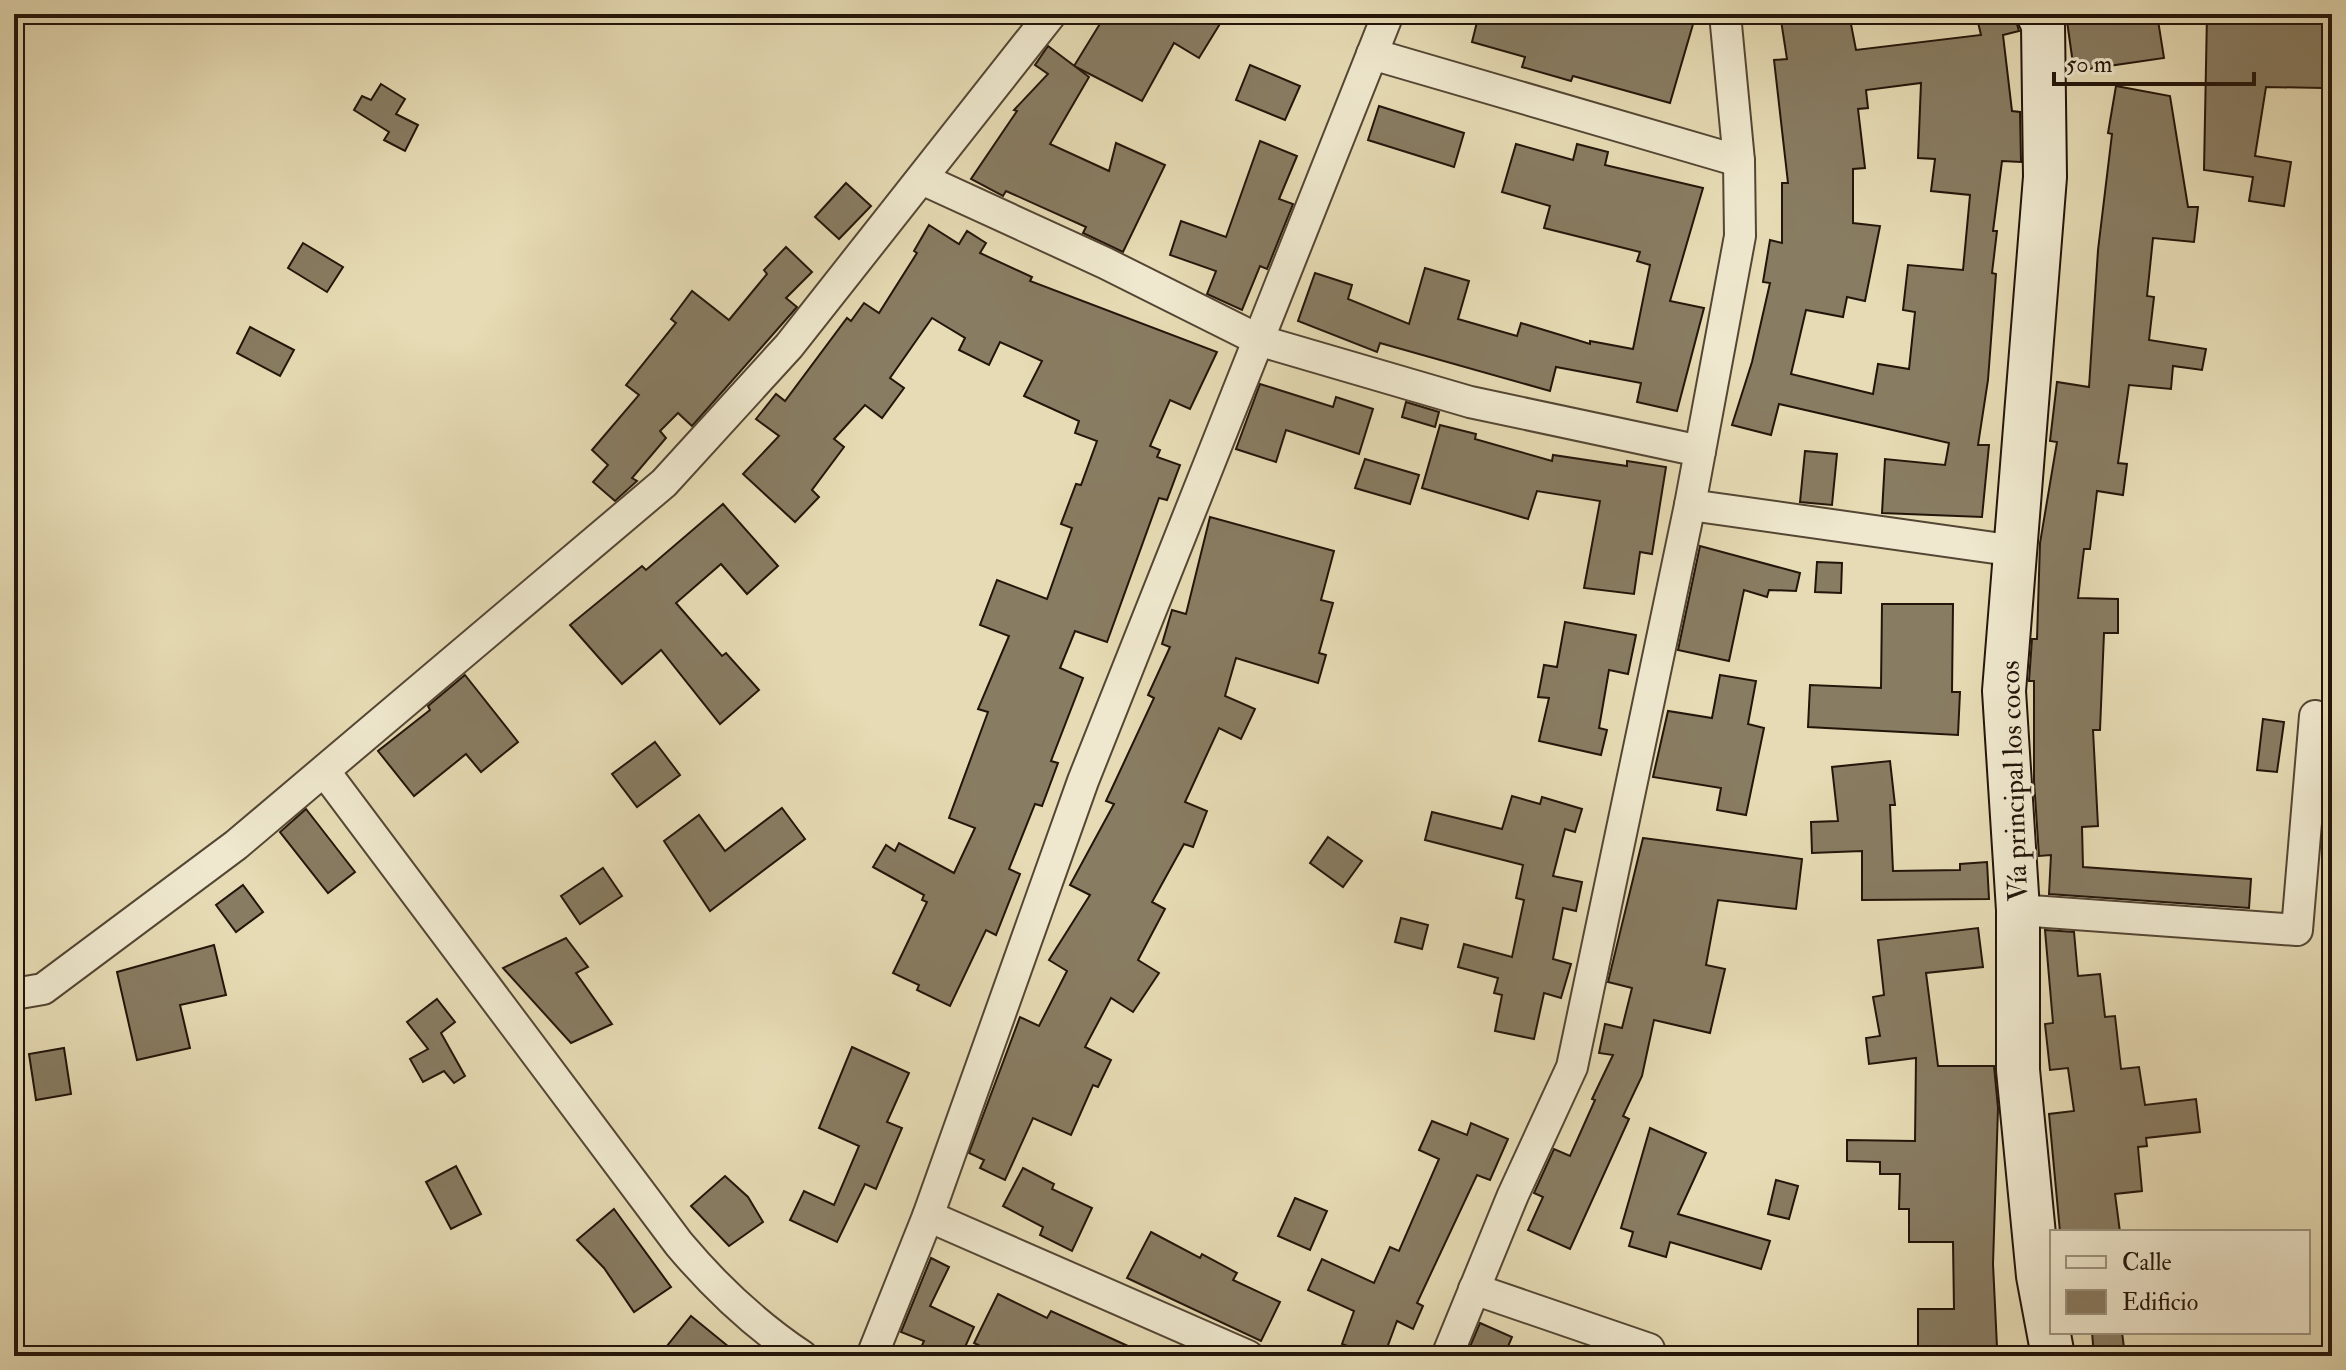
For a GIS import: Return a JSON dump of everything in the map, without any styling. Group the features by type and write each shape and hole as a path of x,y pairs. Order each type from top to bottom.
{"street":[{"path":"14,994 43,989 236,845 664,483 789,346 1051,14"},
{"path":"872,1356 928,1216 1083,781 1261,341 1388,14"},
{"path":"1447,1356 1572,1067 1690,505 1740,236 1739,161 1725,14"},
{"name":"Vía principal los cocos","path":"2038,14 2043,25 2045,177 2004,691 2018,910 2018,1070 2038,1276 2053,1356"},
{"path":"1372,54 1739,161"},
{"path":"922,179 1105,263 1261,341 1470,402 1700,451"},
{"path":"1690,505 2016,551"},
{"path":"2018,910 2297,930 2315,716"},
{"path":"325,772 679,1244 724,1295 763,1330 802,1356"},
{"path":"928,1216 1238,1354"},
{"path":"1474,1289 1649,1349 1647,1356"}],"building":[{"path":"1106,14 1226,14 1199,58 1174,43 1142,101 1074,66"},
{"path":"1479,14 1696,14 1670,103 1573,76 1571,81 1522,67 1525,57 1472,42"},
{"path":"1780,14 1849,14 1856,50 1981,35 1976,14 2014,14 2019,31 2003,35 2012,111 2020,112 2021,162 2002,161 1993,231 1997,231 1992,273 1996,274 1988,380 1978,445 1989,445 1982,517 1882,513 1885,459 1945,465 1949,443 1779,404 1771,435 1732,425 1752,362 1770,283 1763,282 1770,240 1782,243 1782,183 1788,183 1774,60 1787,59","holes":["1921,83 1918,158 1935,159 1931,191 1970,195 1963,270 1908,265 1903,310 1915,312 1909,369 1878,364 1873,394 1791,374 1806,310 1843,317 1847,297 1865,301 1880,226 1853,223 1853,169 1865,168 1858,109 1868,108 1866,90"]},
{"path":"2066,14 2157,14 2164,58 2074,71"},
{"path":"2207,14 2328,14 2332,78 2323,78 2323,88 2266,87 2255,156 2291,162 2284,206 2249,201 2253,177 2204,170"},
{"path":"1048,46 1089,77 1050,144 1109,171 1116,143 1165,165 1123,252 1083,233 1086,227 1006,191 1003,196 971,179 1017,111 1014,110 1048,74 1035,65"},
{"path":"1250,65 1300,86 1285,120 1236,100"},
{"path":"381,84 405,99 396,114 418,125 405,151 384,140 389,132 354,110 362,96 371,100"},
{"path":"2116,86 2170,96 2188,207 2198,207 2194,242 2153,238 2147,296 2154,297 2149,340 2206,349 2202,370 2173,366 2171,389 2129,385 2118,463 2127,464 2123,495 2097,491 2090,549 2084,549 2078,598 2118,599 2118,633 2104,633 2100,730 2093,730 2098,826 2082,827 2083,867 2251,879 2249,908 2049,894 2051,855 2039,856 2034,781 2034,681 2029,681 2032,639 2037,639 2040,543 2057,442 2050,441 2057,382 2089,387 2098,250 2112,134 2108,133"},
{"path":"1379,106 1464,133 1454,167 1368,140"},
{"path":"1260,141 1297,156 1279,199 1293,204 1267,269 1260,266 1242,310 1207,294 1216,271 1170,255 1181,221 1226,237"},
{"path":"1516,144 1573,160 1577,144 1608,152 1605,165 1703,188 1670,301 1704,308 1677,411 1637,402 1641,383 1556,367 1550,391 1380,343 1377,352 1298,321 1315,273 1352,285 1348,299 1409,324 1425,268 1469,281 1458,319 1517,336 1521,323 1590,344 1590,341 1633,349 1650,265 1637,261 1640,252 1544,228 1550,206 1502,192"},
{"path":"846,183 871,206 839,239 815,217"},
{"path":"929,225 959,244 967,231 986,243 980,253 1032,277 1030,281 1217,352 1190,409 1170,400 1150,446 1160,450 1157,457 1180,465 1167,500 1159,498 1107,642 1075,631 1060,668 1083,678 1051,761 1058,763 1042,806 1035,804 1009,869 1020,874 996,935 986,930 950,1006 917,990 919,985 893,973 927,902 922,900 924,895 873,867 886,845 895,851 899,843 954,873 975,828 949,818 988,712 978,709 1009,636 980,625 997,580 1047,599 1072,528 1061,524 1076,484 1081,485 1097,441 1075,433 1079,421 1024,396 1042,361 1000,342 989,365 959,350 965,338 932,318 890,378 904,388 882,418 865,405 834,439 844,447 812,490 819,497 795,522 743,474 779,436 756,419 776,394 785,401 847,318 851,321 864,303 879,313 917,253 914,251"},
{"path":"303,243 343,267 327,292 288,268"},
{"path":"786,247 812,272 786,298 797,307 692,426 678,413 660,431 666,438 632,478 637,481 615,501 593,482 608,465 592,450 639,395 626,385 676,323 671,319 692,291 729,320 767,274 764,270"},
{"path":"250,327 294,350 280,376 237,353"},
{"path":"1260,384 1333,407 1336,397 1373,409 1359,454 1286,430 1276,462 1236,449"},
{"path":"1406,402 1439,412 1435,427 1402,417"},
{"path":"1440,425 1476,434 1475,439 1552,461 1553,455 1627,466 1627,461 1666,467 1652,554 1640,552 1634,594 1584,588 1600,501 1537,491 1528,519 1422,488"},
{"path":"1805,451 1837,454 1832,505 1800,502"},
{"path":"1365,459 1419,475 1410,504 1355,488"},
{"path":"723,504 778,566 747,594 721,564 676,603 722,656 726,653 759,690 720,724 661,650 622,684 570,625 642,566 646,570"},
{"path":"1210,517 1334,551 1321,600 1333,603 1319,653 1326,655 1318,683 1236,658 1225,696 1255,709 1241,739 1219,728 1185,802 1207,811 1193,847 1184,844 1152,902 1165,909 1138,960 1159,973 1133,1012 1111,998 1085,1047 1111,1060 1098,1087 1093,1085 1071,1135 1033,1118 1005,1180 980,1168 984,1160 969,1153 1020,1017 1039,1026 1067,971 1049,960 1090,895 1070,885 1114,804 1106,801 1154,698 1148,695 1170,647 1162,644 1172,610 1186,614"},
{"path":"1700,546 1800,573 1796,591 1769,590 1767,597 1744,590 1729,661 1678,650"},
{"path":"1817,562 1842,563 1841,593 1815,592"},
{"path":"1882,604 1953,604 1952,692 1960,692 1958,735 1808,727 1810,685 1881,688"},
{"path":"1565,622 1636,635 1628,674 1609,670 1599,728 1607,730 1601,755 1539,741 1549,698 1538,697 1544,665 1557,667"},
{"path":"465,675 518,742 481,772 466,754 414,796 378,751 430,710 428,706"},
{"path":"1720,675 1756,681 1748,724 1764,728 1746,815 1717,810 1721,788 1653,777 1668,711 1712,718"},
{"path":"2263,719 2284,722 2277,772 2257,770"},
{"path":"655,742 680,775 637,807 612,774"},
{"path":"1890,761 1895,805 1890,805 1893,871 1960,870 1960,864 1987,862 1989,899 1862,900 1862,851 1812,853 1811,822 1838,821 1832,767"},
{"path":"1512,796 1540,804 1542,797 1582,809 1575,832 1565,829 1553,876 1582,882 1576,911 1563,908 1553,959 1571,964 1561,998 1544,993 1534,1039 1495,1031 1502,995 1494,993 1498,978 1458,967 1464,944 1512,957 1524,900 1516,898 1523,865 1425,840 1432,812 1502,829"},
{"path":"782,808 805,839 710,911 664,841 699,815 725,851"},
{"path":"306,809 355,872 328,893 280,832"},
{"path":"1328,837 1362,861 1343,887 1310,863"},
{"path":"1643,838 1802,859 1796,909 1718,900 1706,965 1725,969 1710,1033 1654,1020 1642,1076 1623,1116 1629,1119 1570,1249 1528,1230 1543,1197 1534,1193 1554,1149 1570,1156 1595,1100 1592,1099 1613,1055 1599,1053 1605,1024 1622,1028 1632,988 1608,982"},
{"path":"603,868 622,896 580,924 561,896"},
{"path":"243,885 263,912 236,932 216,905"},
{"path":"1401,918 1428,925 1422,949 1395,942"},
{"path":"1978,928 1983,967 1926,973 1938,1066 1994,1066 1998,1108 1993,1264 1997,1347 1918,1348 1918,1309 1954,1309 1953,1242 1909,1242 1909,1209 1899,1209 1900,1174 1880,1174 1880,1162 1847,1161 1847,1140 1915,1141 1916,1058 1869,1064 1866,1038 1880,1036 1873,997 1884,995 1878,940"},
{"path":"2045,930 2074,932 2078,976 2100,974 2105,1017 2115,1016 2121,1069 2139,1067 2145,1105 2196,1099 2200,1132 2146,1138 2147,1146 2138,1147 2142,1191 2115,1194 2120,1230 2060,1230 2049,1114 2074,1111 2068,1068 2050,1070 2045,1024 2053,1023"},
{"path":"566,938 588,967 576,973 612,1024 571,1043 503,968"},
{"path":"214,945 226,995 180,1005 190,1048 137,1060 117,972"},
{"path":"437,999 455,1022 441,1033 465,1076 454,1083 444,1071 423,1082 410,1059 428,1049 407,1022"},
{"path":"852,1047 909,1073 887,1122 902,1128 876,1189 865,1184 837,1242 790,1220 804,1191 834,1205 859,1146 819,1128"},
{"path":"64,1048 71,1094 36,1100 29,1054"},
{"path":"1432,1121 1467,1135 1471,1123 1508,1139 1490,1180 1477,1175 1417,1303 1423,1306 1413,1329 1397,1321 1384,1356 1374,1356 1342,1344 1354,1311 1308,1290 1322,1259 1374,1283 1390,1247 1399,1251 1439,1159 1419,1150"},
{"path":"1650,1128 1706,1153 1678,1214 1770,1241 1761,1269 1670,1242 1666,1257 1629,1246 1633,1232 1621,1228"},
{"path":"456,1166 481,1214 451,1229 426,1182"},
{"path":"1023,1168 1054,1184 1052,1189 1092,1208 1072,1251 1040,1235 1043,1227 1003,1206"},
{"path":"725,1176 748,1197 763,1222 729,1246 691,1206"},
{"path":"1776,1180 1798,1186 1789,1219 1768,1214"},
{"path":"1295,1198 1327,1211 1310,1250 1278,1236"},
{"path":"614,1209 671,1287 634,1312 604,1268 577,1240"},
{"path":"1151,1232 1200,1258 1202,1254 1237,1273 1233,1280 1280,1302 1261,1341 1127,1278"},
{"path":"931,1258 949,1267 930,1306 974,1327 961,1356 917,1356 924,1341 901,1332"},
{"path":"998,1294 1047,1318 1051,1311 1150,1356 1000,1356 974,1343"},
{"path":"691,1316 740,1356 659,1356"},
{"path":"1480,1323 1512,1337 1504,1356 1466,1356"},
{"path":"2092,1334 2122,1334 2125,1356 2094,1356"}]}
